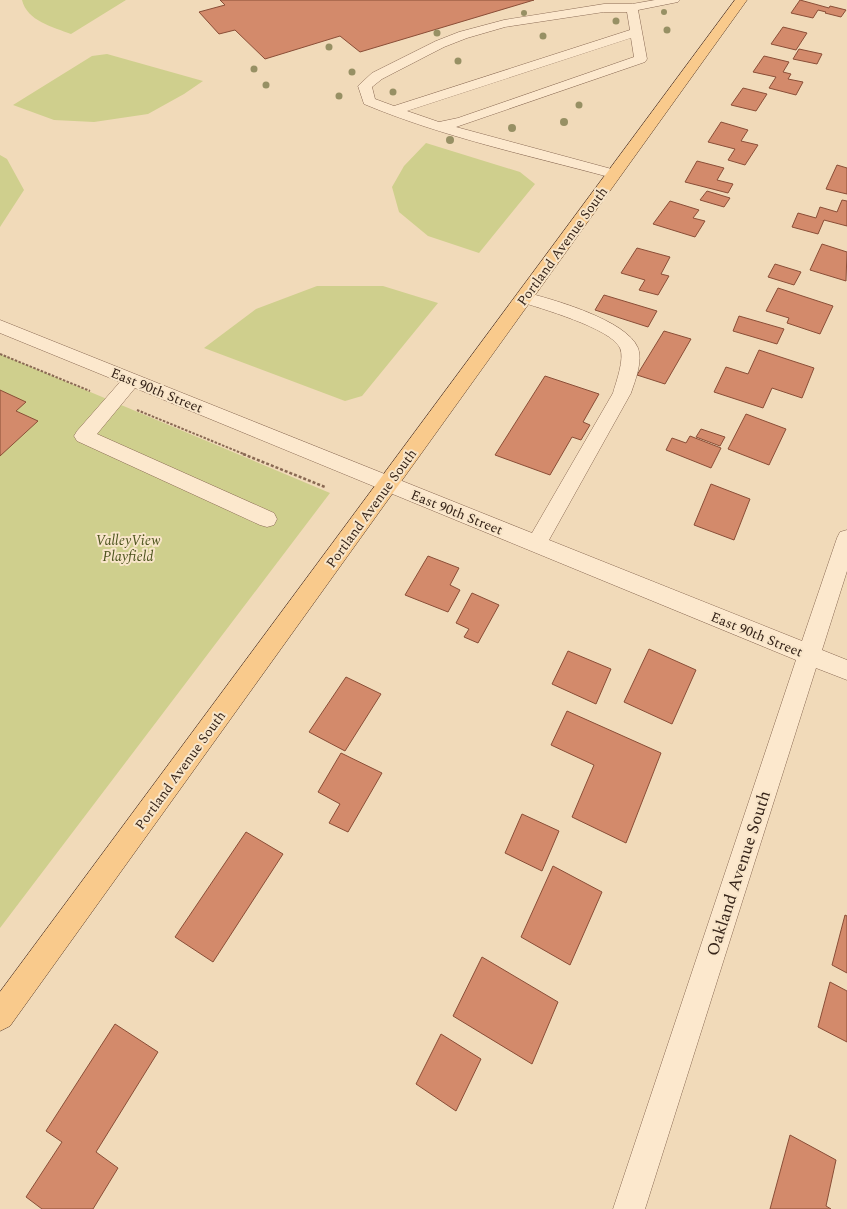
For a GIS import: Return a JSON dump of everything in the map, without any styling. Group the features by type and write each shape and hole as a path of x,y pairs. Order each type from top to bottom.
{"main road":[{"name":"Portland Avenue South","path":"0,1016 614,174 739,0"}],"street":[{"path":"614,174 438,126 393,111 369,101 365,86 377,76 440,44 463,35 504,24 604,8 632,8 674,0"},
{"path":"438,126 461,122 641,59 632,8"},
{"path":"393,111 637,32"},
{"path":"524,297 588,319 619,334 629,348 628,374 622,393 536,544"},
{"name":"East 90th Street","path":"0,326 847,670"},
{"path":"132,380 84,436 267,519"},
{"name":"Oakland Avenue South","path":"629,1209 847,538"}],"path":[{"path":"0,354 325,487"}],"green space":[{"path":"22,0 126,0 71,34 49,26 35,18 29,13"},
{"path":"107,54 203,81 184,94 148,114 94,122 54,120 13,105 92,56"},
{"path":"426,143 520,172 535,184 479,253 428,236 399,212 392,187 404,166"},
{"path":"0,155 7,159 24,190 0,227"},
{"path":"317,286 383,286 438,303 362,396 345,401 204,348 256,309"},
{"name":"ValleyView Playfield","path":"0,354 330,493 0,928"}],"building":[{"path":"220,0 534,0 360,52 340,36 265,59 235,30 219,34 199,12 225,5"},
{"path":"800,0 829,8 830,6 846,10 841,17 818,10 813,18 791,13"},
{"path":"783,27 807,33 796,50 771,44"},
{"path":"799,49 822,54 817,64 793,59"},
{"path":"764,56 789,62 783,72 791,74 788,79 803,82 796,95 769,88 776,77 753,72"},
{"path":"743,88 767,94 756,111 731,105"},
{"path":"721,122 748,130 741,141 758,145 745,165 728,160 735,149 708,142"},
{"path":"697,161 724,168 717,180 733,184 728,193 685,182"},
{"path":"837,165 847,168 847,194 826,189"},
{"path":"707,191 730,198 724,207 700,200"},
{"path":"842,200 847,201 847,226 824,220 818,234 792,227 798,213 816,218 820,207 837,212"},
{"path":"670,201 699,210 693,218 705,221 695,237 653,224"},
{"path":"822,244 847,252 846,281 810,270"},
{"path":"637,248 670,257 661,274 669,276 658,295 639,290 645,280 621,273"},
{"path":"775,264 801,272 794,285 768,277"},
{"path":"778,288 833,306 820,334 787,323 789,318 766,311"},
{"path":"604,295 657,311 648,327 595,310"},
{"path":"739,316 784,329 777,344 733,331"},
{"path":"664,331 691,339 665,384 637,375"},
{"path":"759,350 814,368 802,398 772,388 763,408 714,392 726,367 748,374"},
{"path":"545,376 599,394 583,422 590,425 581,440 572,437 550,475 495,455"},
{"path":"0,390 26,402 16,411 38,421 0,456"},
{"path":"746,414 786,429 769,465 728,449"},
{"path":"701,429 725,437 720,446 696,437"},
{"path":"690,436 721,448 711,468 666,450 672,438 686,443"},
{"path":"711,484 750,499 734,540 694,525"},
{"path":"428,556 459,568 450,585 460,590 448,612 405,595"},
{"path":"472,593 499,605 478,643 464,637 469,629 456,623"},
{"path":"649,649 696,670 672,724 624,702"},
{"path":"568,651 611,669 596,704 552,684"},
{"path":"346,677 381,694 345,751 309,732"},
{"path":"567,711 661,753 626,843 572,817 594,765 551,745"},
{"path":"341,753 382,773 348,832 329,823 340,804 318,792"},
{"path":"522,814 559,831 542,871 505,853"},
{"path":"246,832 283,854 213,962 175,937"},
{"path":"553,866 602,892 570,965 521,937"},
{"path":"845,915 847,916 847,973 832,965"},
{"path":"482,957 558,1002 532,1064 453,1016"},
{"path":"830,982 847,991 847,1042 818,1027"},
{"path":"115,1024 158,1052 96,1152 118,1168 93,1209 42,1209 26,1197 62,1142 46,1131"},
{"path":"441,1034 481,1059 456,1111 416,1084"},
{"path":"790,1135 836,1160 826,1206 831,1209 770,1209"}]}
